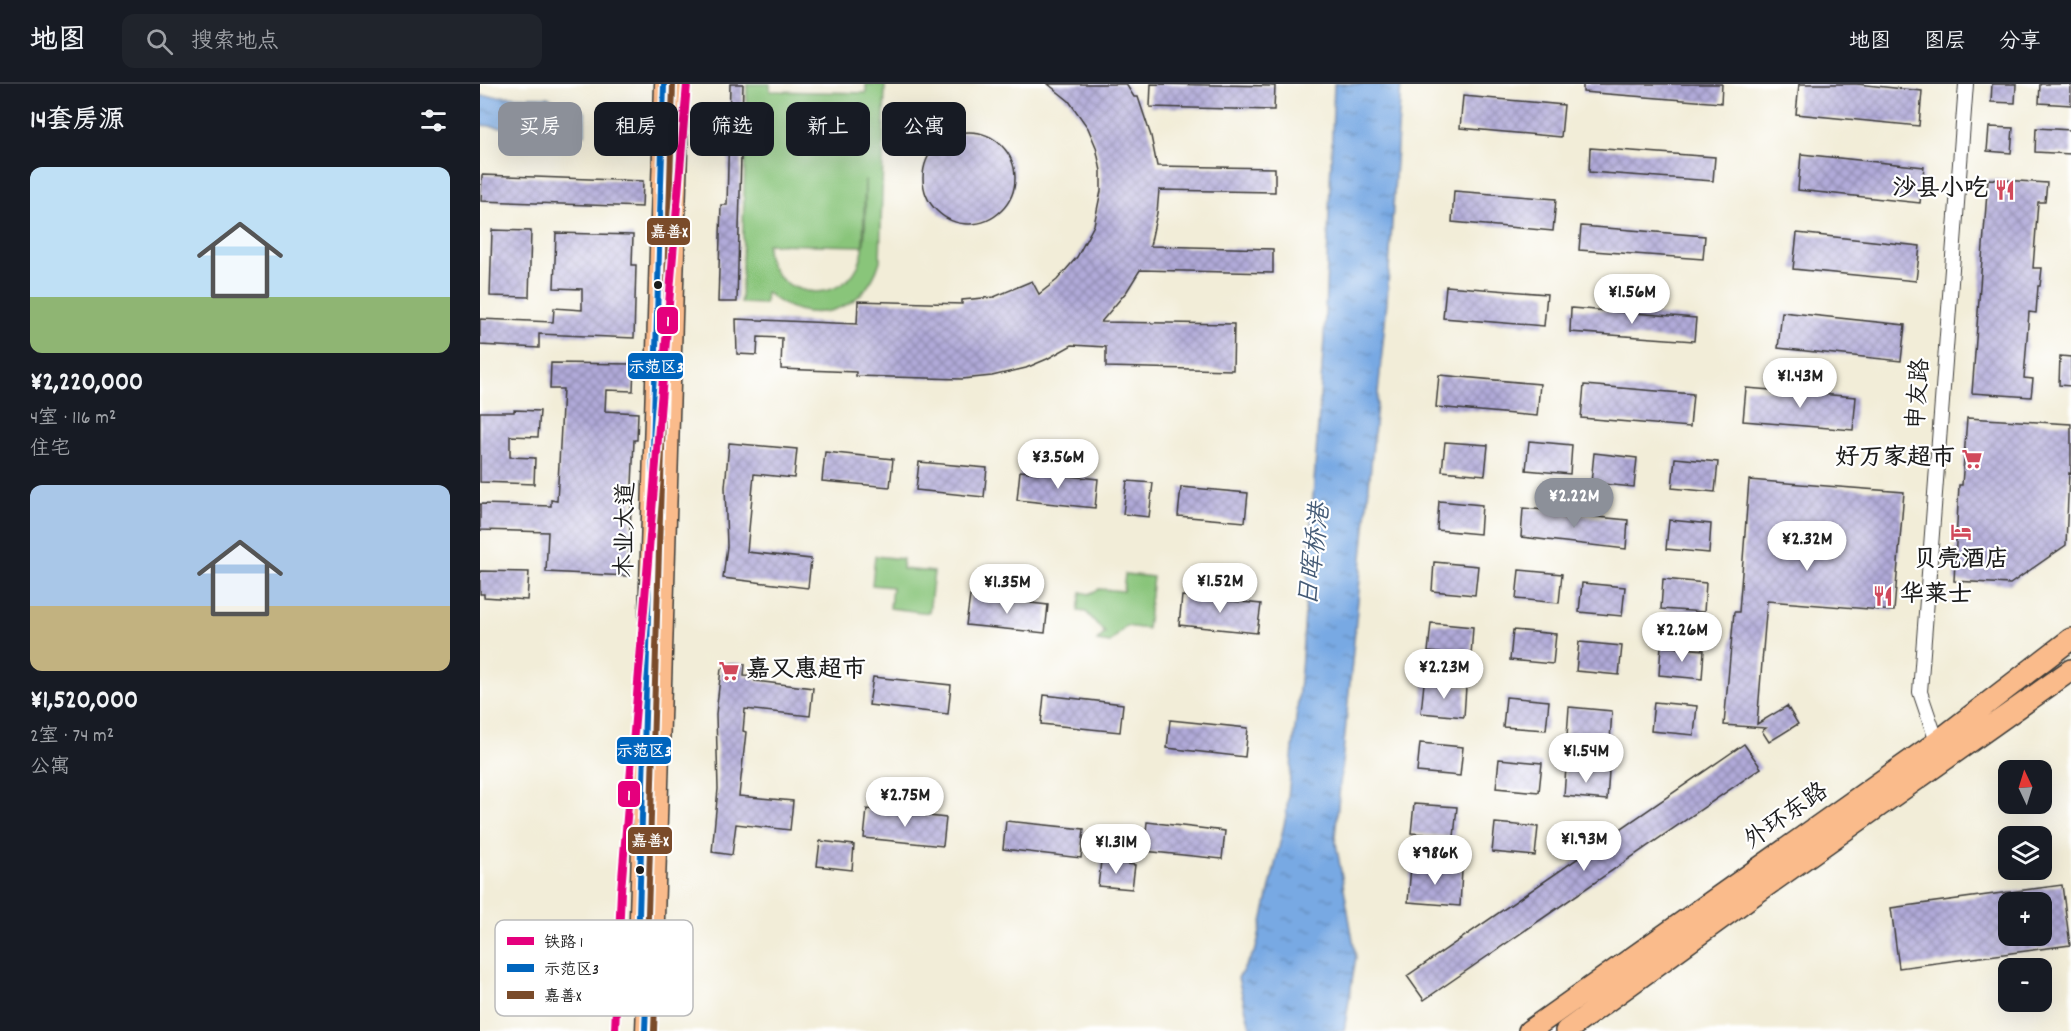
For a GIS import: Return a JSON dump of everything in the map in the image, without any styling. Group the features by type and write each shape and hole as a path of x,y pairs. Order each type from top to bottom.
{"highway":[{"name":"外环东路","path":"1529,1031 1937,741 2071,639"},
{"name":"外环东路","path":"1566,1031 2071,670"}],"main road":[{"name":"木业大道","path":"639,920 664,84"},
{"name":"木业大道","path":"655,920 680,84"},
{"name":"木业大道","path":"645,1031 646,1016"}],"street":[{"name":"申友路","path":"1937,741 1920,692 1966,84"}],"green space":[{"path":"747,84 770,84 770,91 866,93 866,84 885,84 884,102 882,102 880,261 872,279 848,304 832,310 816,312 799,310 782,303 766,292 765,304 741,303 745,156 774,156 774,102 747,102","holes":["865,179 863,247 858,266 848,280 834,288 819,292 789,285 777,275 769,261 767,244 863,246"]},
{"path":"875,556 903,559 902,569 934,572 929,613 890,608 892,587 872,585"},
{"path":"1125,574 1153,577 1147,629 1126,626 1110,643 1097,641 1105,633 1086,612 1078,611 1081,592 1089,594 1099,589 1123,591"}],"water":[{"name":"日晖桥港","path":"1334,84 1401,84 1387,301 1335,837 1356,957 1344,1031 1251,1031 1238,978 1256,949 1286,816 1301,670 1324,339"},
{"path":"480,96 547,97 560,102 498,102 498,127 480,125"},
{"path":"582,111 585,112 585,135 582,135"}],"building":[{"path":"730,84 743,84 743,102 730,102"},
{"path":"1048,84 1126,84 1134,97 1138,97 1151,136 1157,166 1275,168 1275,192 1159,190 1150,246 1273,249 1273,273 1140,270 1127,291 1101,322 1234,324 1233,370 1106,367 1106,347 1072,345 1026,368 992,376 962,379 856,376 856,372 781,369 782,338 758,337 757,355 737,354 736,319 857,324 858,301 962,304 962,300 994,297 1032,281 1039,294 1057,280 1077,257 1094,225 1101,191 1101,171 1096,147 1088,128 1069,101"},
{"path":"1151,84 1275,86 1274,110 1150,107"},
{"path":"1583,84 1722,84 1721,103 1583,92"},
{"path":"1799,84 1857,84 1922,91 1919,126 1796,114"},
{"path":"1992,84 2016,84 2015,103 1991,102"},
{"path":"2040,84 2071,84 2071,105 2039,103"},
{"path":"1463,96 1564,105 1561,137 1460,128"},
{"path":"1989,127 2013,128 2011,153 1987,151"},
{"path":"2036,128 2071,130 2071,154 2035,152"},
{"path":"966,132 978,133 995,140 1007,152 1014,169 1014,187 1007,204 995,216 978,223 960,223 943,216 931,204 924,187 924,169 929,156 966,156"},
{"path":"1590,148 1715,157 1713,181 1589,172"},
{"path":"1801,154 1924,167 1920,203 1798,190"},
{"path":"728,156 741,156 737,302 718,302 721,205 727,205"},
{"path":"482,175 643,181 642,207 481,201"},
{"path":"1988,179 2047,183 2045,202 2038,202 2033,268 2042,268 2036,313 2029,312 2024,378 2033,379 2031,397 1972,393"},
{"path":"1454,191 1556,199 1553,231 1452,222"},
{"path":"1581,226 1705,236 1703,259 1579,250"},
{"path":"492,230 531,231 529,297 490,296"},
{"path":"556,233 633,235 632,265 636,265 634,338 539,334 539,348 480,345 480,319 553,322 554,308 582,310 582,289 554,288"},
{"path":"1797,233 1920,246 1916,281 1793,269"},
{"path":"1446,286 1547,294 1544,326 1443,318"},
{"path":"1571,308 1696,318 1694,341 1570,332"},
{"path":"1782,312 1905,325 1901,361 1778,348"},
{"path":"2060,356 2071,357 2071,386 2059,385"},
{"path":"551,363 634,364 633,391 606,390 605,411 638,413 637,440 634,440 628,576 546,572 548,532 480,530 480,504 551,506 551,500 557,501 563,389 550,389"},
{"path":"1439,375 1540,384 1537,416 1436,407"},
{"path":"1584,385 1693,394 1690,427 1581,418"},
{"path":"1746,388 1856,397 1853,430 1743,421"},
{"path":"514,410 540,411 538,437 510,436 510,457 535,458 534,484 480,482 480,412 514,412"},
{"path":"1967,418 2071,424 2071,474 2069,473 2066,545 2010,584 1954,581 1959,485 1962,485"},
{"path":"1529,441 1572,445 1570,474 1526,470"},
{"path":"1445,442 1488,445 1485,475 1442,471"},
{"path":"729,443 797,449 794,478 754,474 747,552 811,559 808,588 723,578 727,546 725,487"},
{"path":"825,452 893,459 890,487 822,481"},
{"path":"1594,453 1637,458 1634,487 1591,483"},
{"path":"1675,458 1718,462 1715,492 1672,488"},
{"path":"919,462 987,468 984,497 916,490"},
{"path":"1020,471 1098,479 1095,508 1017,500"},
{"path":"1749,480 1904,492 1894,611 1767,601 1757,724 1787,706 1798,724 1769,742 1762,731 1766,728 1724,725 1734,612 1739,612"},
{"path":"1127,481 1153,483 1149,517 1123,514"},
{"path":"1181,487 1248,493 1245,522 1178,516"},
{"path":"1439,501 1482,505 1480,534 1437,530"},
{"path":"1523,508 1628,520 1626,549 1521,537"},
{"path":"1669,520 1711,524 1709,553 1666,549"},
{"path":"1434,562 1478,566 1475,595 1432,591"},
{"path":"1519,570 1562,574 1559,603 1516,599"},
{"path":"480,571 529,572 527,600 484,597 484,594 480,594"},
{"path":"1663,579 1706,583 1704,612 1661,609"},
{"path":"1582,583 1625,587 1622,616 1579,612"},
{"path":"970,596 1048,605 1045,633 966,625"},
{"path":"1182,596 1261,604 1257,633 1179,625"},
{"path":"1431,623 1473,627 1471,656 1428,652"},
{"path":"1513,630 1556,634 1553,664 1510,660"},
{"path":"1579,642 1622,646 1619,675 1576,671"},
{"path":"1661,646 1704,650 1702,679 1659,675"},
{"path":"731,663 745,664 744,676 755,677 755,681 813,688 810,716 745,709 743,731 746,732 739,796 793,801 790,830 736,824 732,855 712,852 718,789 716,714 721,669"},
{"path":"873,677 951,685 948,714 869,705"},
{"path":"1424,683 1466,687 1464,717 1421,713"},
{"path":"1044,695 1123,704 1120,732 1041,724"},
{"path":"1506,697 1549,701 1546,730 1503,727"},
{"path":"1654,702 1697,706 1694,735 1651,731"},
{"path":"1569,707 1612,711 1610,740 1567,736"},
{"path":"1170,720 1248,728 1245,757 1167,748"},
{"path":"1420,743 1463,747 1460,776 1417,772"},
{"path":"1744,744 1761,768 1424,1000 1407,976"},
{"path":"1499,759 1542,763 1539,792 1496,788"},
{"path":"1566,767 1609,771 1607,800 1564,796"},
{"path":"1414,804 1457,807 1454,837 1411,833"},
{"path":"867,809 946,818 943,846 864,838"},
{"path":"1006,821 1084,829 1081,858 1003,849"},
{"path":"1147,822 1225,831 1222,859 1144,851"},
{"path":"1495,823 1538,827 1535,856 1492,852"},
{"path":"820,841 854,845 852,870 817,866"},
{"path":"1101,861 1135,865 1132,889 1098,886"},
{"path":"1411,866 1462,870 1460,906 1408,902"},
{"path":"2062,885 2070,945 1899,968 1891,908 1998,894 1998,946 2052,946 2052,892 2010,892"}],"rail line":[{"name":"1","path":"620,920 687,84"},
{"name":"1","path":"615,1031 616,1016"}],"transit line":[{"name":"示范区3","path":"639,920 664,84"},
{"name":"嘉善X","path":"648,920 673,84"},
{"name":"示范区3","path":"645,1031 646,1016"},
{"name":"嘉善X","path":"654,1031 655,1016"}],"place":[{"name":"沙县小吃","path":"2005,190"},
{"name":"好万家超市","path":"1972,459"},
{"name":"贝壳酒店","path":"1961,532"},
{"name":"华莱士","path":"1883,596"},
{"name":"嘉又惠超市","path":"729,671"}]}
